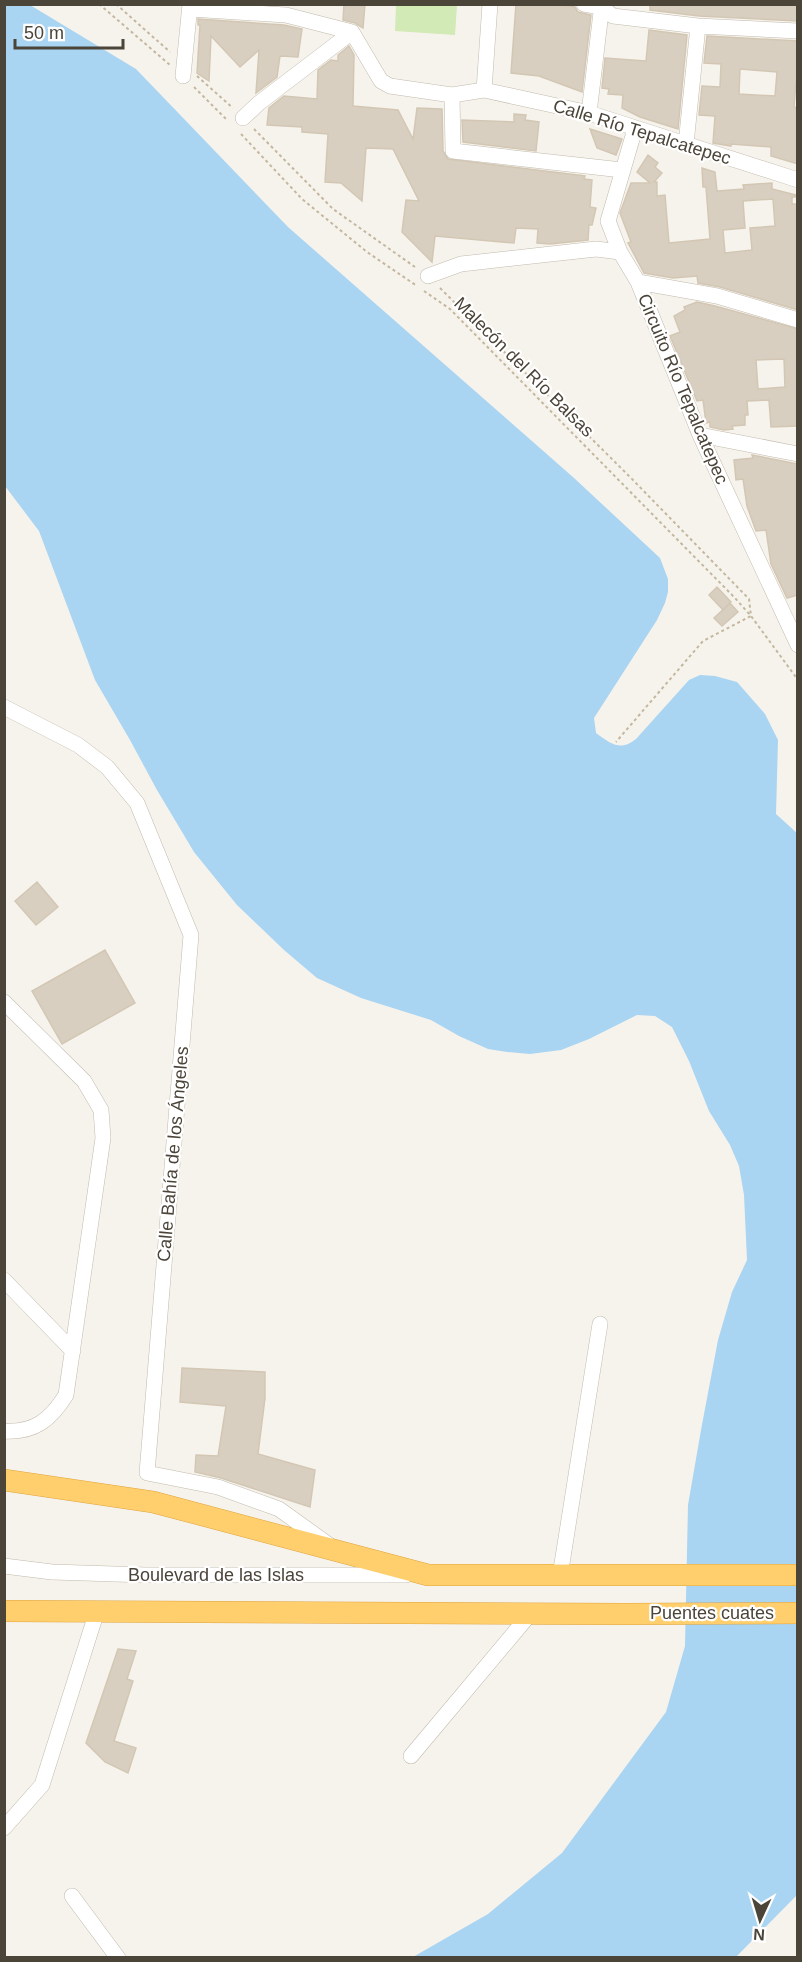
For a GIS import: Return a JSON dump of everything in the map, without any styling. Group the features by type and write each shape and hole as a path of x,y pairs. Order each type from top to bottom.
{"highway":[{"name":"Puentes cuates","path":"4,1480 153,1502 428,1575 798,1575"},
{"name":"Puentes cuates","path":"4,1611 798,1613"}],"street":[{"path":"484,90 490,4"},
{"path":"584,4 602,6 613,16 698,26 798,32"},
{"path":"589,113 602,6"},
{"path":"184,63 190,7 286,15 352,32"},
{"path":"686,144 698,26"},
{"path":"236,124 259,103 352,32"},
{"name":"Calle Río Tepalcatepec","path":"352,32 381,81 390,86 452,94 484,90 589,113 798,180"},
{"path":"452,94 453,151 622,170"},
{"name":"Circuito Río Tepalcatepec","path":"635,129 608,221 620,252 638,282 700,435 798,645"},
{"path":"428,276 461,264 596,249 620,252"},
{"path":"638,282 717,296 798,320"},
{"path":"700,435 798,454"},
{"name":"Calle Bahía de los Ángeles","path":"4,707 78,745 107,767 137,803 191,935 147,1473 218,1488 279,1509 336,1551"},
{"path":"4,1002 84,1082 101,1110 104,1138 66,1395 53,1415 35,1426 15,1432 4,1431"},
{"path":"4,1280 73,1351"},
{"path":"560,1576 600,1324"},
{"name":"Boulevard de las Islas","path":"4,1566 52,1572 137,1575 428,1575"},
{"path":"4,1605 30,1611"},
{"path":"4,1828 42,1785 97,1611"},
{"path":"411,1756 530,1614"},
{"path":"72,1896 118,1958"}],"path":[{"name":"Malecón del Río Balsas","path":"99,4 184,63 302,199 367,252 450,309 751,616 798,680"},
{"path":"116,4 184,63 236,124 333,208 428,276 749,598 751,616 703,641 616,742"}],"green space":[{"path":"396,5 457,5 455,35 395,31"}],"water":[{"path":"4,5 30,5 136,69 288,227 574,478 660,558 668,579 665,603 657,620 594,718 596,733 615,745 630,743 689,680 700,675 715,676 737,682 765,714 778,740 776,814 798,834 798,1894 736,1957 413,1957 488,1914 562,1853 666,1712 685,1646 688,1505 701,1430 718,1340 732,1292 747,1260 744,1195 739,1166 730,1145 709,1111 689,1061 672,1027 655,1016 637,1015 561,1050 530,1054 488,1049 431,1020 361,998 317,978 237,905 194,852 95,680 39,531 5,486"}],"building":[{"path":"344,4 365,4 363,28 343,20"},
{"path":"516,4 558,4 575,7 578,12 591,15 582,92 539,76 511,73"},
{"path":"650,4 798,4 798,21 699,16 650,10"},
{"path":"198,19 284,25 302,29 298,57 280,56 277,77 256,93 259,50 240,67 211,36 209,81 197,73 200,25 198,25"},
{"path":"649,30 687,35 678,129 640,117 622,108 623,95 608,94 609,89 602,88 605,58 646,61"},
{"path":"707,36 798,41 798,82 796,82 794,107 798,108 798,164 771,156 771,147 713,143 715,116 699,115 702,86 720,87 721,64 704,63","holes":["740,69 777,72 775,96 739,94"]},
{"path":"349,46 354,55 353,106 398,110 413,139 417,108 442,109 443,151 448,159 585,176 584,179 592,180 590,207 596,208 592,225 589,225 588,240 537,243 538,229 516,228 514,243 435,236 432,262 402,232 406,200 419,201 393,149 366,148 362,201 341,183 325,182 328,134 302,132 302,127 267,125 269,108 284,96 317,99 318,70 331,60 338,61 338,55"},
{"path":"514,114 526,115 525,120 539,122 536,151 463,142 462,120 514,122"},
{"path":"590,129 622,139 616,155 597,148"},
{"path":"648,155 658,163 655,167 662,173 654,182 657,182 657,196 665,195 669,243 710,239 706,187 703,187 702,168 715,172 717,191 744,189 743,185 772,183 772,189 796,195 792,197 792,204 798,204 798,310 720,287 698,283 697,276 673,278 644,273 628,243 631,242 620,213 631,183 650,183 637,172","holes":["773,199 775,226 750,228 752,250 725,253 723,230 745,228 743,201"]},
{"path":"697,302 798,329 798,426 771,427 769,400 747,401 748,415 745,415 745,425 732,426 733,429 724,430 710,427 710,422 706,423 703,400 697,401 670,336 680,332 674,316 685,310 684,307","holes":["784,359 785,387 758,389 756,360"]},
{"path":"752,455 798,464 798,595 787,598 771,564 766,530 756,531 747,506 743,479 736,480 734,460 753,458"},
{"path":"717,587 731,602 723,610 709,595"},
{"path":"730,603 738,612 722,626 714,618"},
{"path":"37,882 58,907 36,925 15,901"},
{"path":"105,950 135,1003 62,1044 32,991"},
{"path":"182,1368 265,1372 265,1398 258,1454 315,1470 310,1507 221,1478 195,1472 196,1455 218,1456 226,1406 180,1402"},
{"path":"118,1649 136,1651 127,1679 133,1681 114,1741 136,1748 128,1773 105,1762 86,1743"}]}
